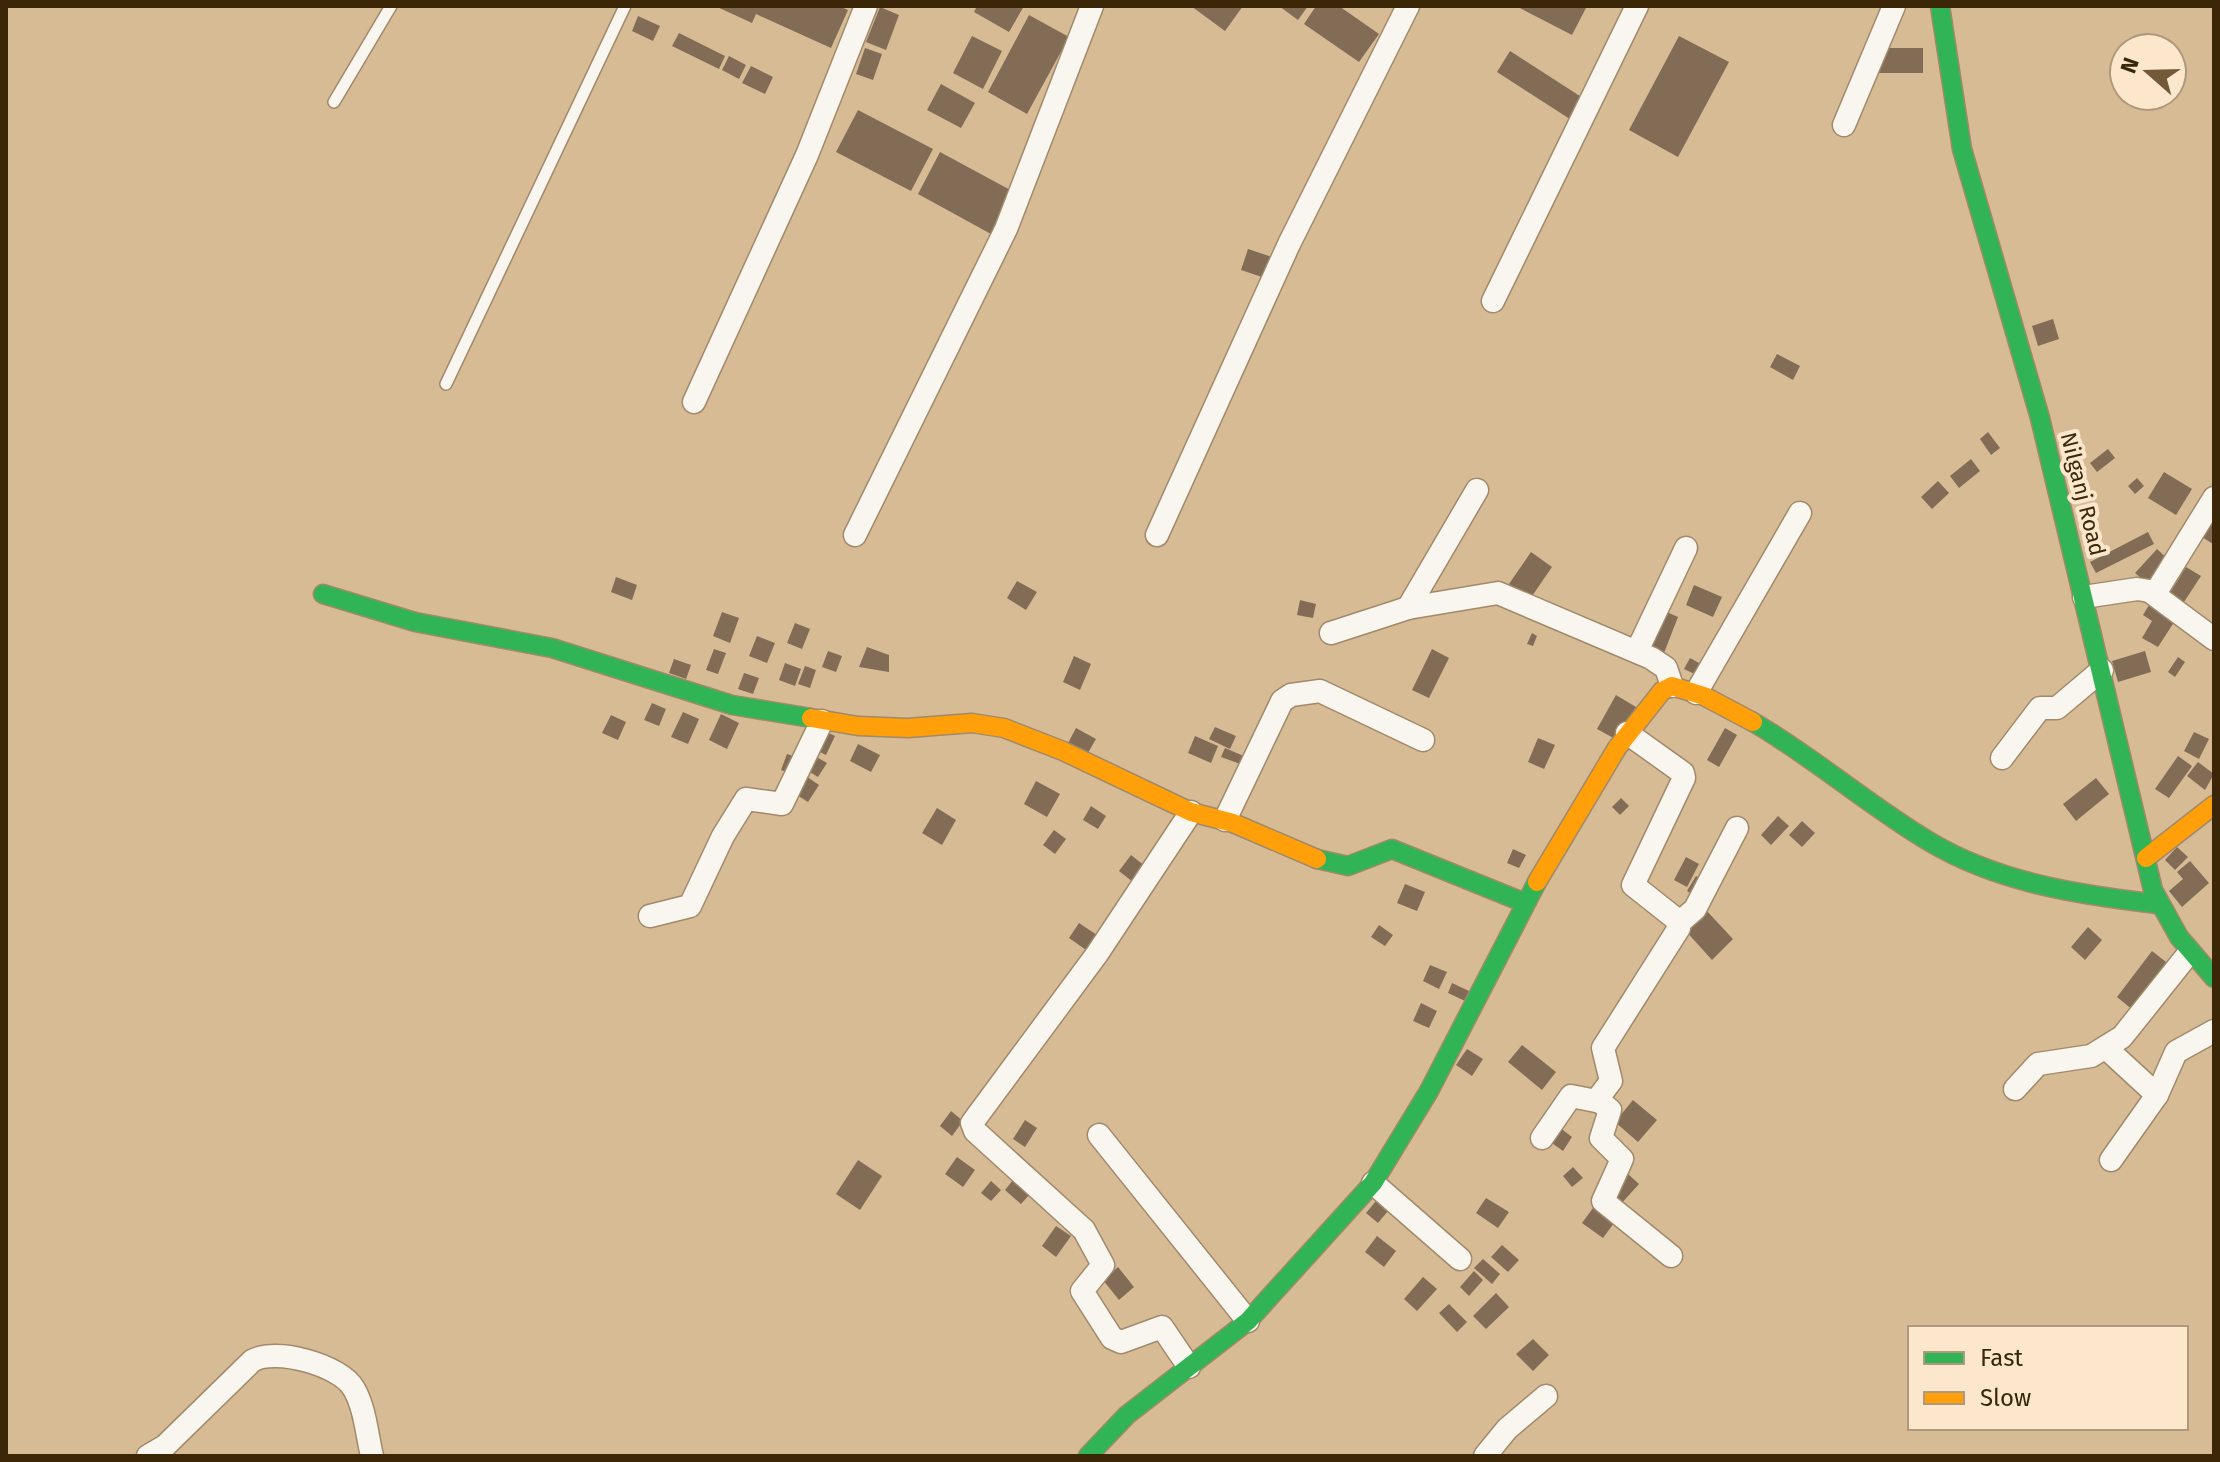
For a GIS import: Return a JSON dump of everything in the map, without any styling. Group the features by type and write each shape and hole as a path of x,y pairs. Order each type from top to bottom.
{"street":[{"path":"694,402 812,145 866,6"},
{"path":"855,535 1006,229 1092,6"},
{"path":"1157,535 1289,244 1408,6"},
{"path":"1493,301 1637,6"},
{"path":"1844,125 1894,6"},
{"name":"Nilganj Road","path":"1940,6 1962,149 2040,418 2158,904 2189,953 2214,978"},
{"path":"1408,608 1477,490"},
{"path":"2152,593 2169,576 2214,498"},
{"path":"1696,693 1800,513"},
{"path":"1637,651 1686,548"},
{"path":"2084,597 2137,589 2152,593 2214,639"},
{"path":"1331,633 1408,608 1498,593 1662,664 1672,686 1696,693 1757,726 1912,831 1989,871 2069,893 2158,904"},
{"path":"323,594 415,622 552,648 732,705 822,721 893,729 972,723 1004,728 1063,751 1191,812 1225,820 1338,866 1348,866 1382,850 1392,849 1525,903"},
{"path":"2002,758 2040,708 2057,708 2102,670"},
{"path":"1088,1456 1127,1415 1248,1321 1373,1183 1429,1091 1525,903 1627,733 1652,700 1672,686"},
{"path":"1225,820 1282,701 1291,695 1320,691 1423,740"},
{"path":"650,916 690,906 723,836 746,799 782,804 822,721"},
{"path":"1627,733 1683,773 1684,778 1633,885 1679,923"},
{"path":"2146,858 2214,805"},
{"path":"1189,1367 1162,1327 1121,1342 1112,1338 1082,1291 1103,1265 1088,1237 975,1131 972,1123 1097,954 1191,812"},
{"path":"1679,923 1687,920 1695,909 1737,828"},
{"path":"1598,1100 1611,1078 1603,1048 1679,928 1679,923"},
{"path":"2015,1089 2038,1064 2091,1056 2106,1048 2131,1028 2189,953"},
{"path":"2111,1160 2157,1095 2176,1052 2214,1031"},
{"path":"2106,1048 2157,1095"},
{"path":"1542,1138 1571,1096 1598,1100 1610,1110 1601,1138 1622,1159 1603,1201 1671,1256"},
{"path":"1099,1135 1248,1321"},
{"path":"1373,1183 1460,1259"},
{"path":"148,1456 165,1446 252,1361 266,1355 302,1360 347,1381 357,1396 372,1456"},
{"path":"1485,1456 1507,1429 1546,1396"}],"lane":[{"path":"334,102 391,6"},
{"path":"446,384 625,6"}],"building":[{"path":"715,6 839,6 848,10 831,48 756,14 752,23"},
{"path":"977,6 1024,6 1009,32 974,12"},
{"path":"1191,6 1243,6 1225,31"},
{"path":"1279,6 1308,6 1298,20"},
{"path":"1316,6 1339,6 1379,34 1359,62 1304,24"},
{"path":"1516,6 1587,6 1572,35"},
{"path":"880,7 899,15 886,50 866,42"},
{"path":"1029,15 1069,37 1027,114 988,92"},
{"path":"638,16 660,26 653,41 632,31"},
{"path":"679,33 725,56 719,69 672,46"},
{"path":"972,36 1002,51 983,89 953,73"},
{"path":"1679,36 1729,62 1678,157 1629,130"},
{"path":"865,48 882,54 873,80 856,74"},
{"path":"1879,48 1923,48 1923,73 1879,73"},
{"path":"1510,51 1586,100 1573,121 1497,72"},
{"path":"729,56 746,65 739,79 722,70"},
{"path":"751,66 773,77 765,94 742,83"},
{"path":"941,84 975,103 961,128 927,110"},
{"path":"858,110 933,149 911,191 836,152"},
{"path":"940,152 1014,192 991,234 918,194"},
{"path":"1248,249 1275,258 1268,279 1241,270"},
{"path":"2053,319 2059,339 2038,346 2032,326"},
{"path":"1777,354 1800,366 1793,380 1770,367"},
{"path":"1988,432 2000,448 1991,455 1980,439"},
{"path":"2108,449 2115,458 2097,472 2090,463"},
{"path":"1971,459 1980,471 1959,488 1950,476"},
{"path":"2164,472 2192,489 2176,515 2148,498"},
{"path":"2137,478 2144,486 2135,494 2128,486"},
{"path":"1938,481 1949,493 1932,509 1921,497"},
{"path":"2214,524 2213,544 2202,537"},
{"path":"2148,532 2154,544 2096,573 2090,562"},
{"path":"2157,549 2172,563 2151,587 2135,573"},
{"path":"1531,552 1552,567 1530,599 1509,584"},
{"path":"2186,567 2201,576 2182,605 2168,596"},
{"path":"616,577 637,585 632,600 611,592"},
{"path":"1017,581 1037,592 1026,610 1007,598"},
{"path":"1694,585 1722,597 1713,617 1686,605"},
{"path":"1300,600 1316,604 1313,618 1297,615"},
{"path":"2152,600 2178,616 2158,647 2142,638 2152,621 2143,615"},
{"path":"1660,609 1678,617 1662,658 1643,650"},
{"path":"722,612 739,618 730,643 713,636"},
{"path":"795,623 810,629 802,649 787,643"},
{"path":"1532,633 1537,636 1533,646 1527,644"},
{"path":"757,636 775,643 767,663 749,656"},
{"path":"867,647 889,655 889,672 859,667"},
{"path":"714,649 726,653 718,674 706,670"},
{"path":"1432,649 1449,658 1429,698 1412,690"},
{"path":"828,651 842,656 836,672 822,667"},
{"path":"2145,651 2151,672 2118,682 2112,661"},
{"path":"1074,656 1091,664 1080,690 1063,682"},
{"path":"2178,657 2185,662 2175,677 2168,672"},
{"path":"1690,658 1708,668 1703,678 1684,669"},
{"path":"674,659 691,665 686,679 669,673"},
{"path":"785,663 801,669 795,686 779,680"},
{"path":"805,666 816,670 810,688 798,684"},
{"path":"744,673 759,678 753,694 738,689"},
{"path":"1616,695 1636,707 1617,740 1597,729"},
{"path":"652,703 666,709 659,726 644,720"},
{"path":"683,712 699,719 688,744 671,737"},
{"path":"721,714 739,723 727,749 709,740"},
{"path":"611,715 626,722 618,740 602,733"},
{"path":"1215,727 1236,736 1230,749 1209,739"},
{"path":"1076,728 1096,739 1085,758 1066,747"},
{"path":"1725,728 1737,735 1719,767 1707,760"},
{"path":"825,731 835,736 826,755 816,750"},
{"path":"2194,732 2209,739 2199,759 2184,751"},
{"path":"1195,736 1218,746 1211,763 1188,753"},
{"path":"1538,738 1555,745 1544,769 1528,762"},
{"path":"858,744 880,755 871,772 850,761"},
{"path":"1225,748 1246,757 1243,765 1221,757"},
{"path":"787,754 802,759 796,775 781,770"},
{"path":"813,755 827,763 818,777 805,769"},
{"path":"2178,756 2192,766 2169,798 2155,789"},
{"path":"2198,762 2214,774 2205,790 2187,776"},
{"path":"803,774 819,785 808,802 792,792"},
{"path":"2096,778 2109,794 2076,821 2063,804"},
{"path":"1036,781 1060,794 1047,817 1024,804"},
{"path":"1621,798 1629,806 1620,815 1612,807"},
{"path":"1091,806 1106,816 1098,829 1083,820"},
{"path":"937,808 956,820 942,845 922,833"},
{"path":"1778,816 1789,826 1771,845 1761,835"},
{"path":"1802,821 1815,833 1802,847 1789,835"},
{"path":"1054,830 1066,839 1055,854 1043,845"},
{"path":"2177,847 2188,857 2175,870 2165,860"},
{"path":"1513,849 1526,855 1519,868 1507,863"},
{"path":"1131,855 1150,870 1138,886 1119,871"},
{"path":"1686,857 1699,864 1687,887 1674,880"},
{"path":"2190,861 2209,883 2182,907 2169,891 2183,879 2177,872"},
{"path":"1696,876 1707,882 1697,898 1687,891"},
{"path":"1405,884 1425,892 1417,911 1397,903"},
{"path":"1705,909 1733,939 1712,960 1684,929"},
{"path":"1079,923 1100,937 1089,952 1069,938"},
{"path":"1379,925 1393,935 1385,946 1371,937"},
{"path":"2088,927 2102,940 2085,960 2071,947"},
{"path":"2152,951 2175,969 2139,1015 2117,997"},
{"path":"1430,965 1447,972 1439,989 1423,981"},
{"path":"1452,983 1469,991 1465,1001 1448,993"},
{"path":"1421,1003 1437,1011 1429,1028 1413,1021"},
{"path":"1522,1045 1556,1072 1542,1090 1508,1062"},
{"path":"1467,1049 1483,1059 1472,1076 1456,1065"},
{"path":"1633,1100 1657,1120 1638,1142 1615,1122"},
{"path":"951,1111 963,1121 952,1136 940,1126"},
{"path":"1025,1120 1037,1128 1025,1147 1013,1139"},
{"path":"1555,1124 1572,1137 1563,1151 1545,1138"},
{"path":"957,1157 975,1170 963,1187 945,1174"},
{"path":"858,1160 882,1176 860,1210 836,1194"},
{"path":"1573,1167 1583,1178 1572,1187 1563,1176"},
{"path":"1628,1174 1639,1184 1620,1205 1610,1196"},
{"path":"1013,1180 1030,1194 1021,1204 1005,1190"},
{"path":"991,1181 1001,1190 991,1201 981,1193"},
{"path":"1381,1195 1393,1205 1378,1223 1366,1213"},
{"path":"1486,1198 1509,1212 1498,1228 1476,1213"},
{"path":"1593,1208 1614,1223 1603,1238 1582,1223"},
{"path":"1056,1226 1071,1236 1056,1257 1042,1246"},
{"path":"1377,1236 1396,1251 1384,1267 1365,1252"},
{"path":"1502,1245 1519,1260 1508,1272 1491,1257"},
{"path":"1483,1259 1500,1274 1492,1284 1474,1268"},
{"path":"1118,1267 1134,1287 1119,1300 1103,1280"},
{"path":"1474,1271 1483,1280 1469,1296 1460,1287"},
{"path":"1423,1277 1437,1289 1417,1311 1404,1299"},
{"path":"1496,1293 1509,1307 1486,1329 1473,1316"},
{"path":"1449,1304 1467,1322 1457,1332 1439,1313"},
{"path":"1533,1339 1549,1355 1533,1371 1516,1354"}],"traffic: fast":[{"path":"1940,6 1962,149 2040,418 2153,890 2179,937 2214,978"},
{"path":"323,594 415,622 552,648 732,705 811,718"},
{"path":"1753,722 1907,828 1956,856 2041,885 2158,904"},
{"path":"1317,859 1348,866 1392,849 1525,903"},
{"path":"1088,1456 1127,1415 1248,1321 1373,1183 1429,1091 1537,882"}],"traffic: slow":[{"path":"1537,882 1617,748 1662,691 1672,686 1704,696 1753,722"},
{"path":"811,718 858,726 908,728 972,723 1004,728 1063,751 1191,812 1233,823 1317,859"},
{"path":"2146,858 2214,805"}]}
